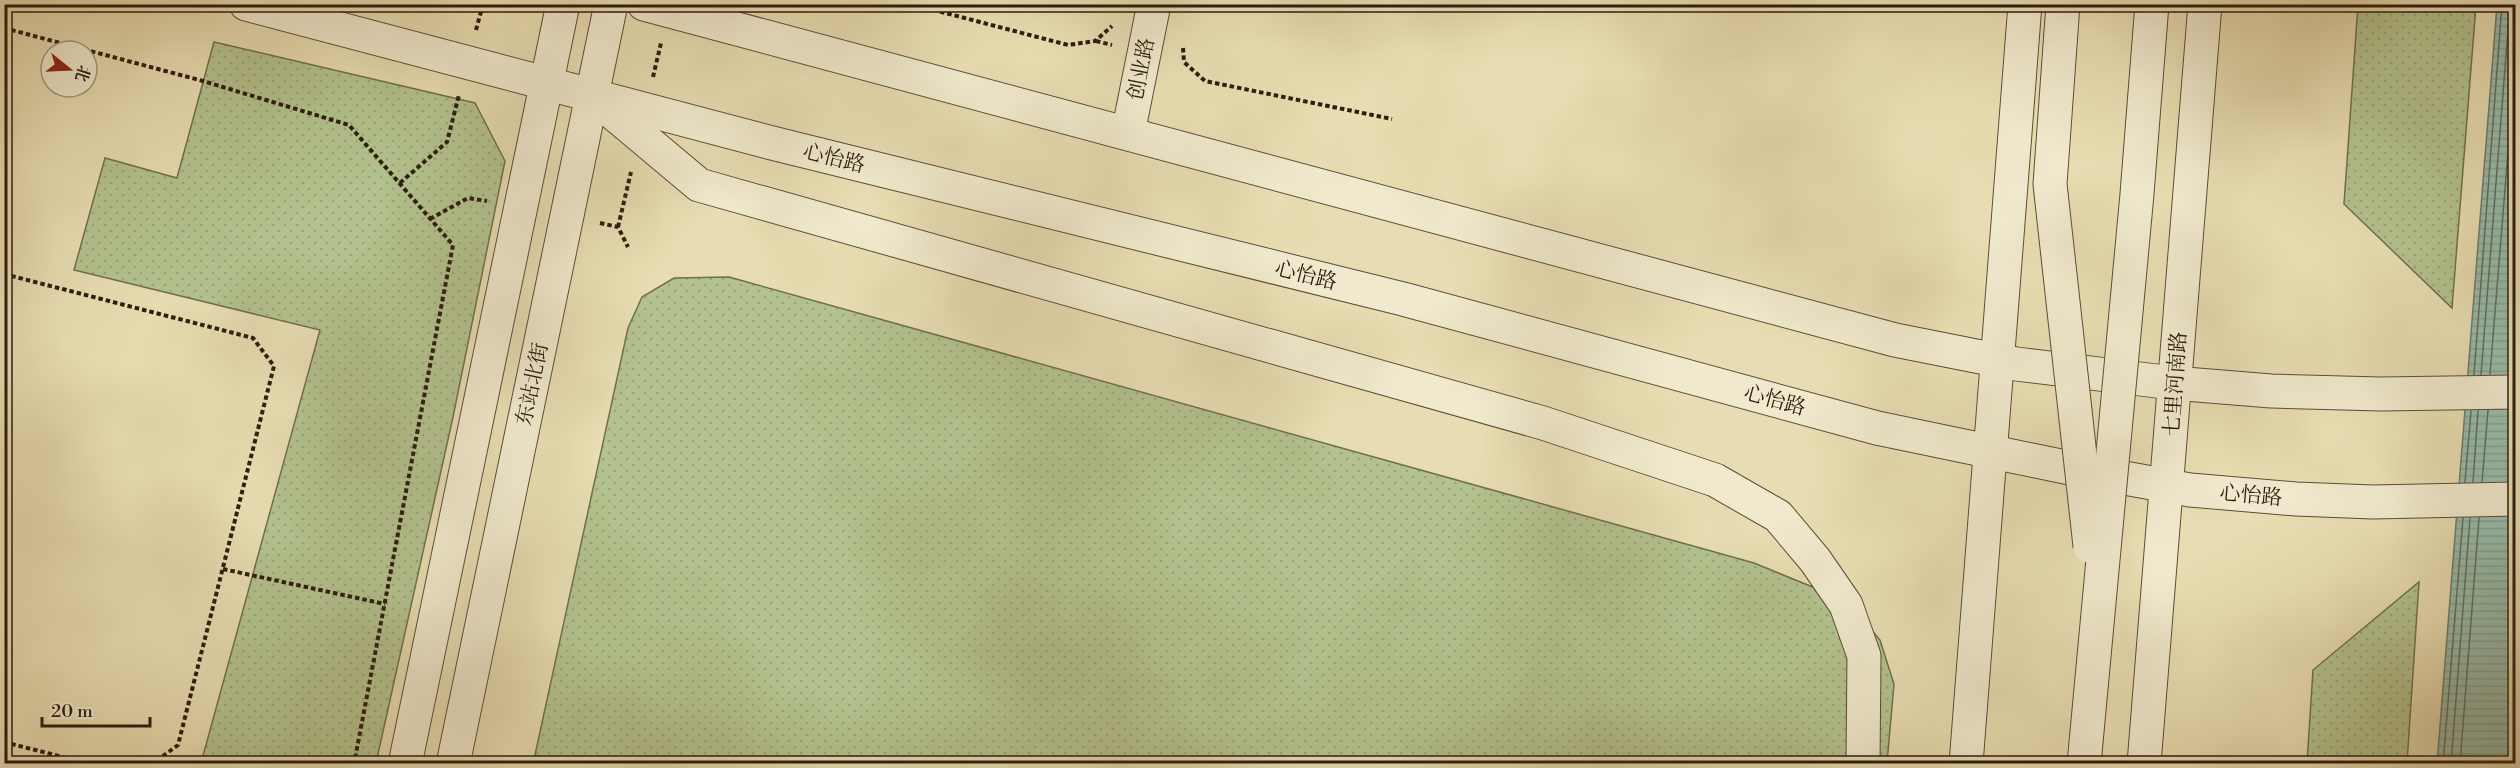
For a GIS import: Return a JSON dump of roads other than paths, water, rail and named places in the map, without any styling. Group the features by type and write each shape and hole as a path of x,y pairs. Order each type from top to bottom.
{"street":[{"name":"心怡路","path":"246,4 772,143 1403,299 1877,428 2190,490 2296,499 2373,502 2516,499"},
{"path":"405,764 563,4"},
{"name":"东站北街","path":"453,764 611,4"},
{"path":"644,4 1884,337 1998,361 2175,383 2271,391 2381,394 2516,392"},
{"name":"创业路","path":"1128,133 1154,4"},
{"path":"1966,764 2025,4"},
{"path":"2063,4 2049,184 2098,612"},
{"path":"2084,764 2137,194 2152,4"},
{"name":"七里河南路","path":"2144,764 2205,4"},
{"path":"592,95 699,185 1543,423 1715,480 1778,516 1815,560 1846,605 1864,656 1863,764"}],"water":[{"path":"2497,5 2515,5 2515,763 2437,764"}]}
